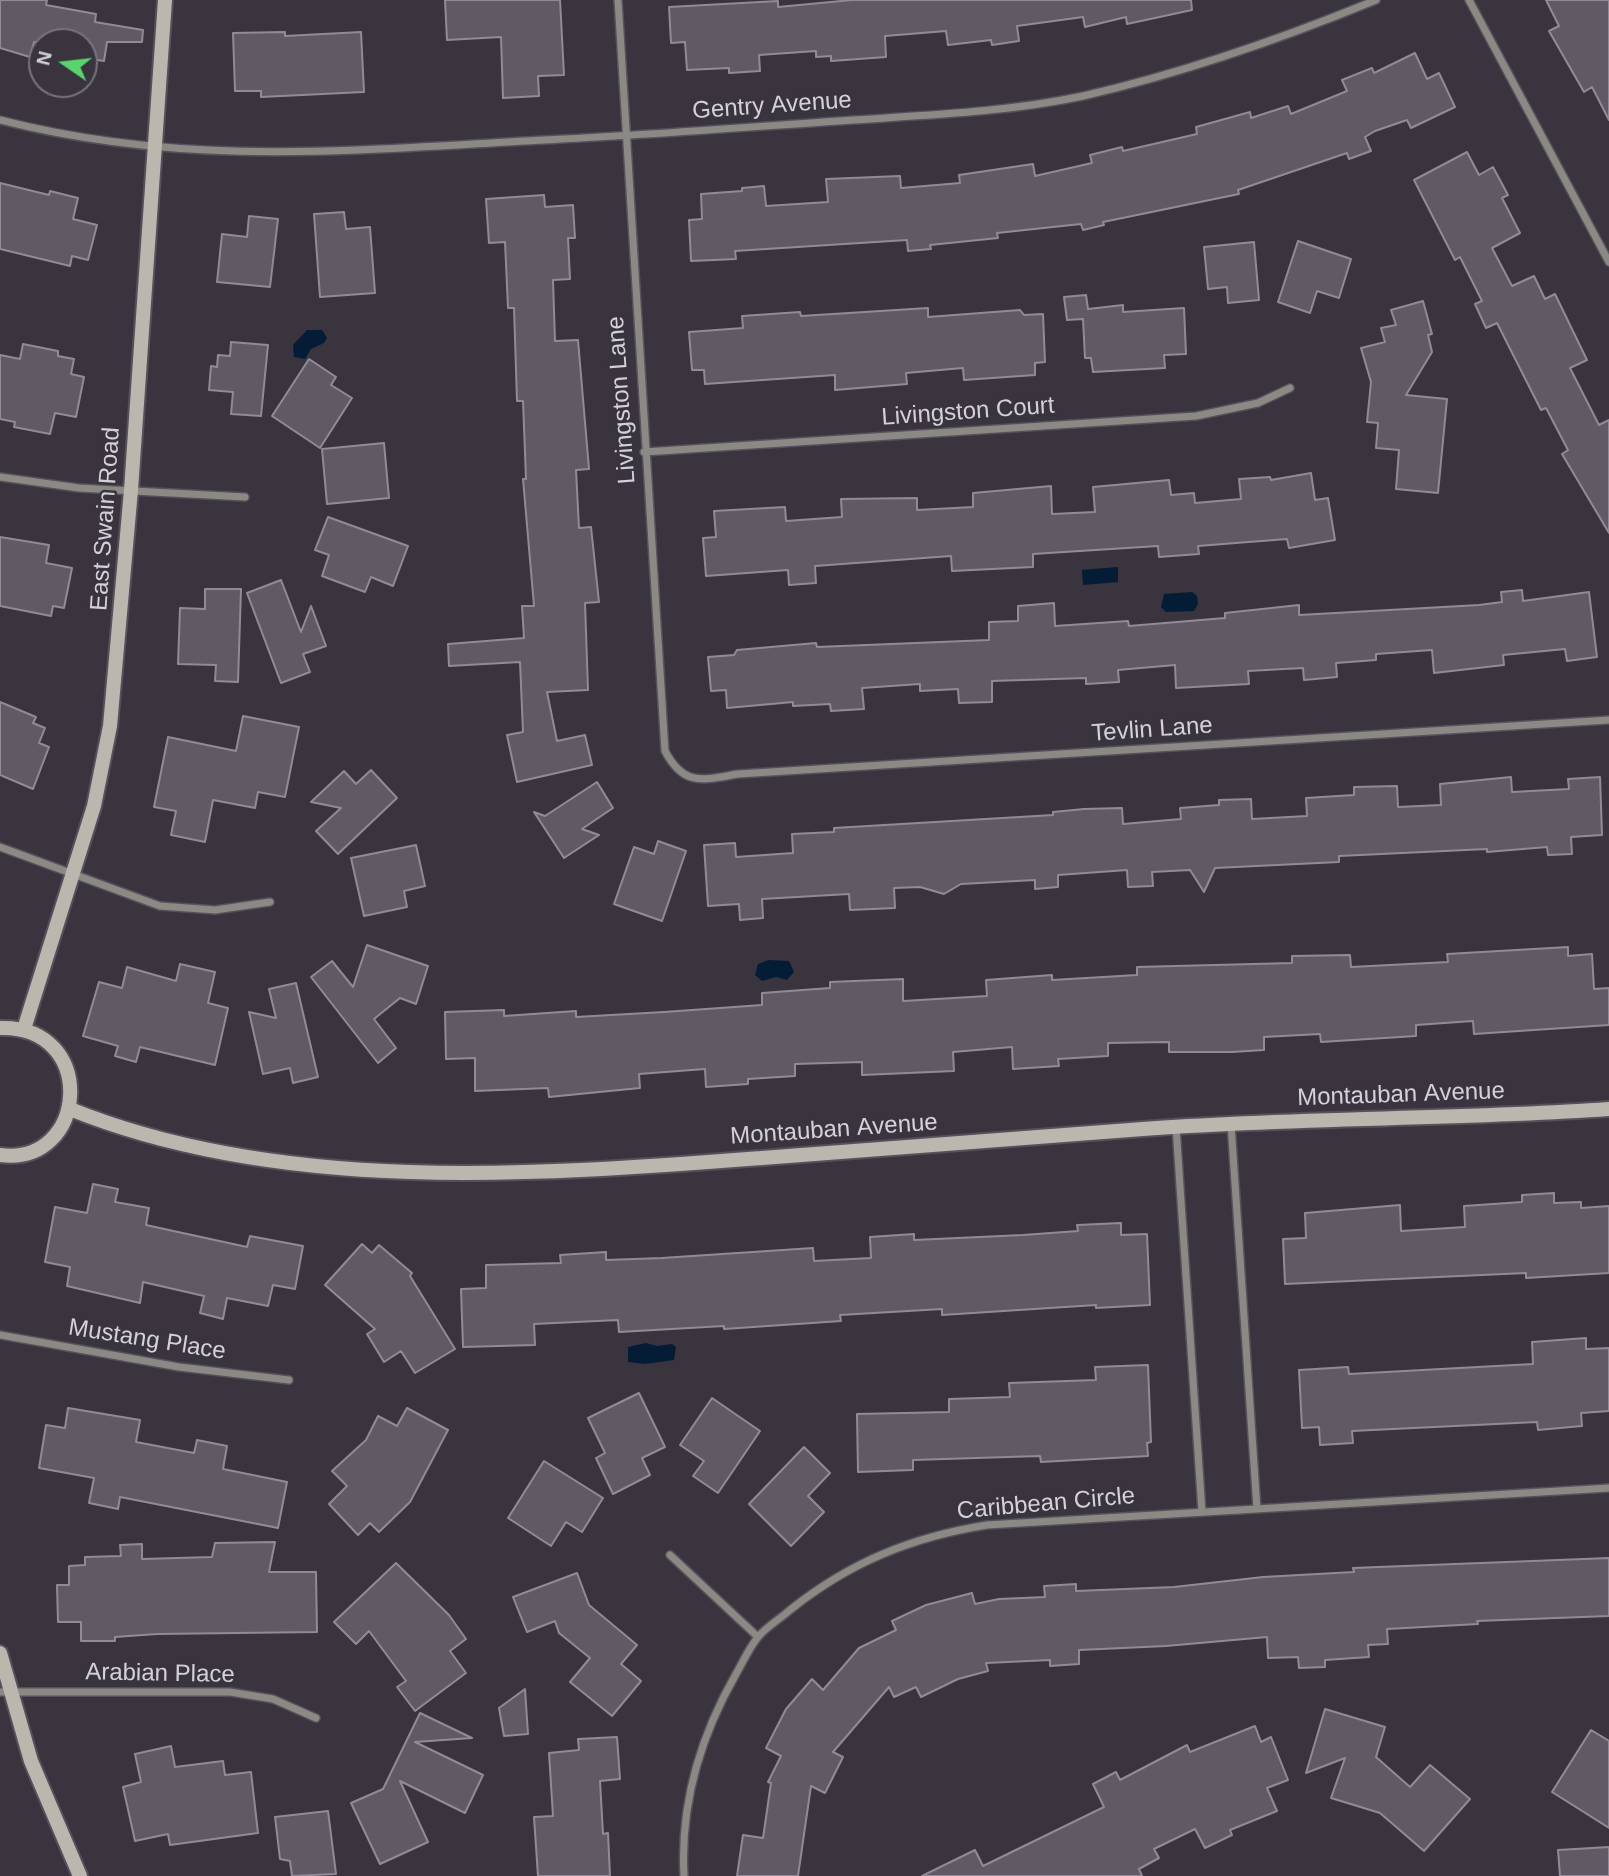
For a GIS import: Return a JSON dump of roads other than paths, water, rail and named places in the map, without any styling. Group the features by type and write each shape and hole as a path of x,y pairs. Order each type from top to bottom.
{"street":[{"name":"East Swain Road","path":"24,1029 94,806 110,726 131,490 165,0"},
{"name":"Livingston Lane","path":"618,0 644,452 665,751 673,766 684,776 698,780"},
{"name":"Gentry Avenue","path":"0,120 58,135 154,147 223,153 290,153 625,135 967,112 1080,96 1187,68 1304,29 1376,0"},
{"path":"1469,0 1609,262"},
{"name":"Livingston Court","path":"644,452 1196,416 1258,403 1290,388"},
{"path":"0,477 79,488 244,497"},
{"name":"Tevlin Lane","path":"698,780 738,775 1609,720"},
{"path":"0,847 160,906 215,910 270,902"},
{"path":"0,1028 24,1029 43,1037 58,1051 68,1068 72,1088 70,1109 61,1127 47,1142 30,1152 0,1155"},
{"name":"Montauban Avenue","path":"70,1109 178,1142 293,1164 344,1169 531,1172 695,1163 1176,1126 1609,1108"},
{"path":"1231,1124 1257,1509"},
{"path":"1176,1126 1202,1512"},
{"name":"Mustang Place","path":"0,1335 179,1367 289,1380"},
{"name":"Caribbean Circle","path":"684,1876 688,1797 700,1749 719,1704 758,1637 849,1569 888,1549 939,1533 987,1525 1609,1488"},
{"path":"670,1555 758,1637"},
{"path":"0,1653 4,1692 80,1876"},
{"name":"Arabian Place","path":"4,1692 230,1692 273,1699 316,1718"}],"water":[{"path":"307,330 322,330 327,338 324,343 311,349 305,359 294,357 293,345"},
{"path":"1118,567 1118,582 1083,585 1082,570"},
{"path":"1192,592 1197,596 1198,604 1194,611 1166,612 1161,607 1164,594"},
{"path":"768,960 789,961 794,972 787,980 776,977 762,981 755,975 758,964"},
{"path":"646,1343 657,1346 672,1344 676,1347 674,1360 645,1364 628,1362 628,1347"}]}
